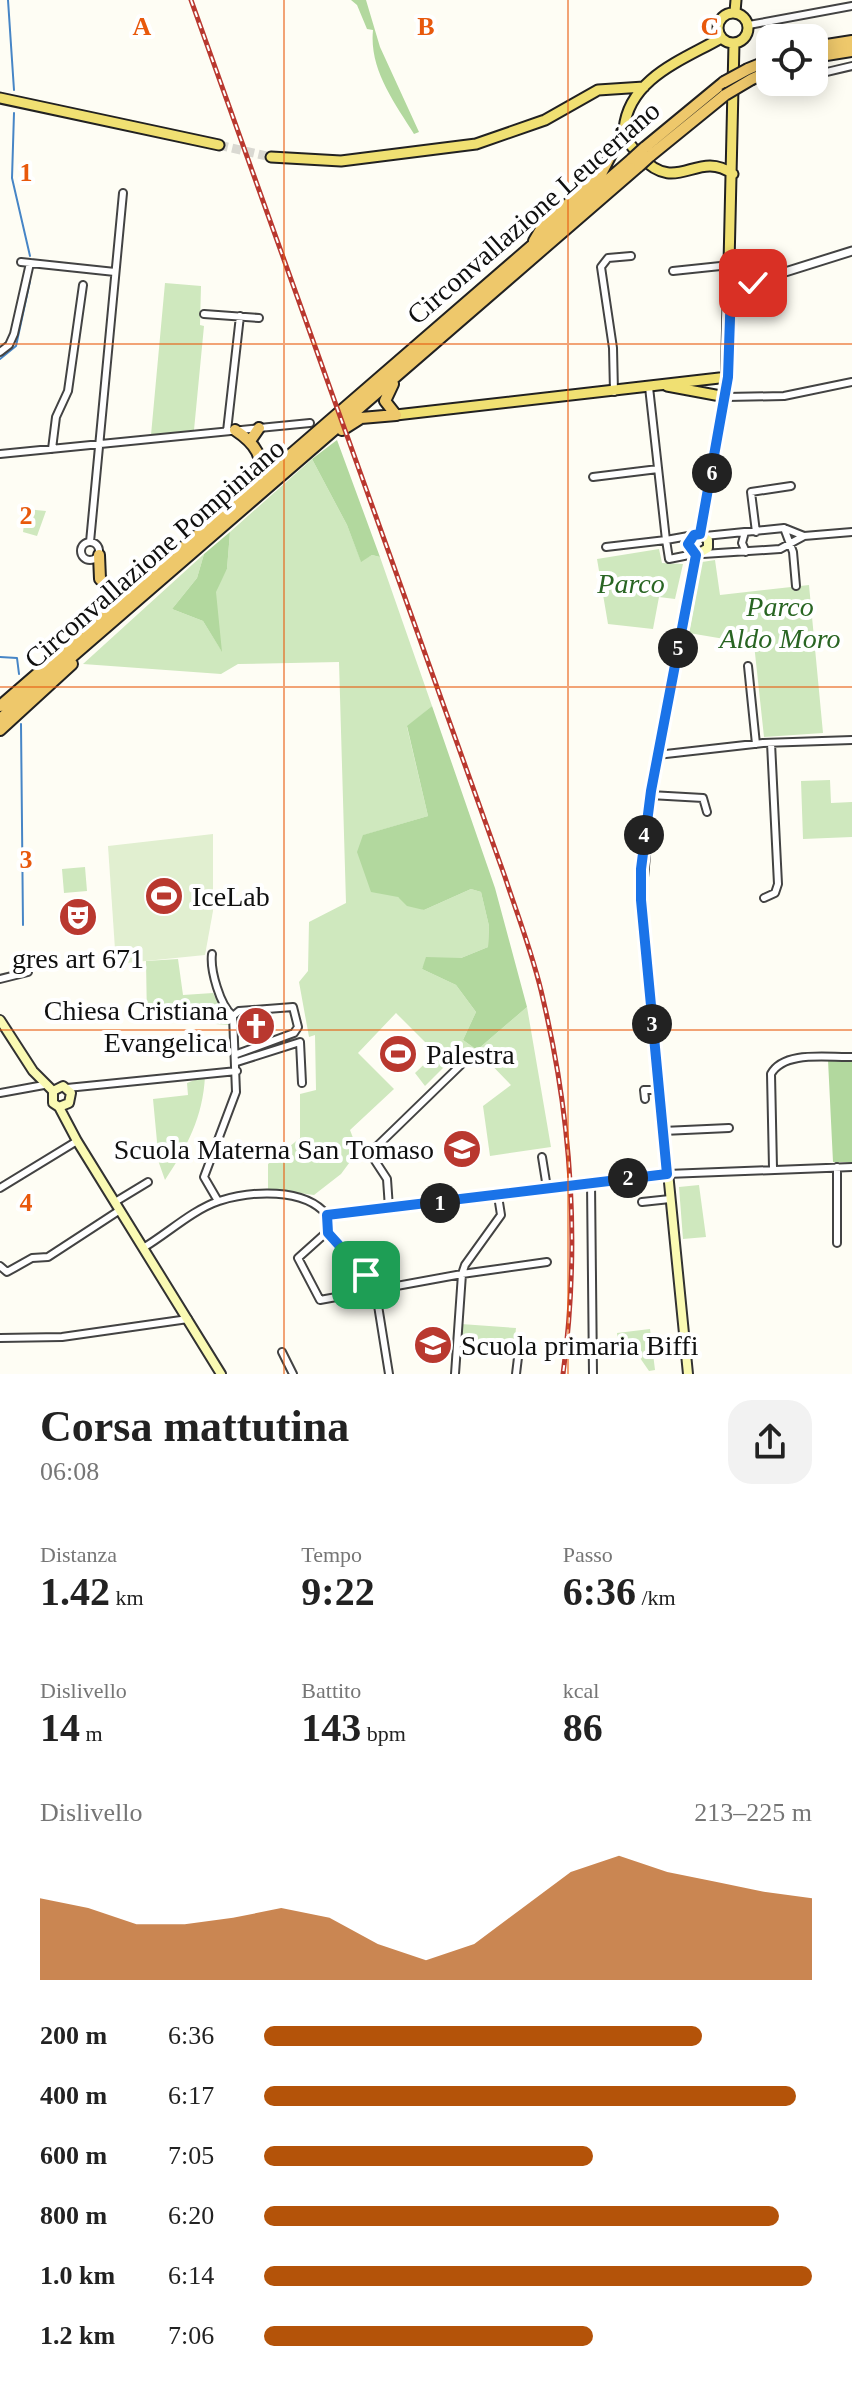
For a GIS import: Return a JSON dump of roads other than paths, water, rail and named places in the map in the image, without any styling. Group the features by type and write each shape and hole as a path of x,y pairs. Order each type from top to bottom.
{"highway":[{"path":"828,45 852,41"},
{"path":"828,55 852,51"},
{"name":"Circonvallazione Leuceriano","path":"647,152 756,70"},
{"name":"Circonvallazione Leuceriano","path":"338,418 418,357 724,82 756,73"},
{"path":"528,249 541,229 602,172 624,129"},
{"name":"Circonvallazione Leuceriano","path":"338,418 528,249 636,162"},
{"path":"396,415 387,407 386,393 414,368 418,357"},
{"path":"267,487 286,478 349,424 361,418 396,415"},
{"name":"Circonvallazione Pompiniano","path":"0,719 267,487 338,418"},
{"name":"Circonvallazione Pompiniano","path":"0,706 338,418"},
{"path":"250,441 259,428"},
{"path":"99,555 100,579 105,586 119,589 186,545 210,515 258,473 259,456 250,441 231,431"},
{"path":"0,697 76,633 105,615"},
{"path":"0,730 61,677 93,639"}],"main road":[{"path":"735,12 736,0"},
{"path":"733,174 714,165 660,173 631,146 624,129 627,114 644,87 662,69 721,38 734,43 746,37 749,25 745,17 735,12"},
{"path":"721,38 720,21 735,12"},
{"path":"698,554 688,544 700,535 728,377 734,43"},
{"path":"271,157 310,161 375,159 476,144 545,120 598,90 644,87"},
{"path":"613,89 622,99 627,114"},
{"path":"0,98 219,145"},
{"path":"396,415 728,377"},
{"path":"667,386 726,397"},
{"path":"686,1371 641,900 644,834 653,795 657,755 698,554 709,544 700,535"},
{"path":"0,1020 48,1088 52,1101 59,1107 221,1374"},
{"path":"48,1088 67,1088 71,1100 59,1107"}],"street":[{"path":"749,25 852,6"},
{"path":"828,72 852,66"},
{"path":"90,542 123,193"},
{"path":"731,289 852,251"},
{"path":"614,392 613,348 601,267 608,258 631,256"},
{"path":"21,262 115,272"},
{"path":"0,352 9,345 14,334 30,263"},
{"path":"673,271 730,265"},
{"path":"52,449 56,417 68,391 83,285"},
{"path":"204,314 259,318"},
{"path":"231,431 240,316"},
{"path":"726,397 784,396 852,382"},
{"path":"649,387 669,559 791,545 804,536"},
{"path":"0,454 310,423"},
{"path":"593,477 658,469"},
{"path":"756,532 751,492 791,486"},
{"path":"606,547 784,528 804,536 852,532"},
{"path":"784,528 791,545 796,586"},
{"path":"745,532 742,543 746,552"},
{"path":"90,542 98,547 99,555 92,560 82,556 82,546 90,542"},
{"path":"748,666 756,744"},
{"path":"657,755 756,744 852,740"},
{"path":"764,898 775,893 778,884 771,743"},
{"path":"653,795 703,798 707,812"},
{"path":"212,954 212,971 227,1010 233,1016 237,1058 232,1107 205,1175 218,1201"},
{"path":"0,979 28,972"},
{"path":"233,1016 239,1011 293,1007 298,1027 294,1033 237,1058"},
{"path":"237,1058 300,1042 302,1083"},
{"path":"389,1208 387,1179 370,1153 472,1054"},
{"path":"773,1168 771,1074 774,1067 795,1058 852,1057"},
{"path":"67,1088 237,1071"},
{"path":"643,1079 645,1099"},
{"path":"0,1093 48,1088"},
{"path":"644,1090 659,1090"},
{"path":"663,1131 729,1128"},
{"path":"1,1185 77,1141"},
{"path":"542,1157 547,1188"},
{"path":"837,1167 837,1243"},
{"path":"143,1248 218,1201 285,1194 310,1201 327,1215 667,1174 852,1167"},
{"path":"0,1266 7,1272 32,1258 48,1257 148,1182"},
{"path":"591,1183 593,1374"},
{"path":"455,1374 462,1274 501,1215 498,1196"},
{"path":"642,1202 670,1199"},
{"path":"327,1215 327,1232 371,1282 389,1374"},
{"path":"327,1232 298,1258 320,1300 547,1262"},
{"path":"0,1338 62,1337 188,1319"},
{"path":"516,1374 519,1349"},
{"path":"282,1352 293,1374"}],"waterway":[{"path":"8,0 14,90"},
{"path":"14,113 12,178 30,256"},
{"path":"0,359 16,346 30,281"},
{"path":"0,657 17,658 19,674"},
{"path":"21,724 23,925"}],"tunnel":[{"path":"219,145 271,157"}],"railway":[{"path":"191,0 505,877 539,983 561,1092 570,1185 571,1280 563,1374"}],"place":[{"name":"IceLab","path":"164,896"},
{"name":"gres art 671","path":"78,917"},
{"name":"Chiesa Cristiana Evangelica","path":"256,1026"},
{"name":"Palestra","path":"398,1054"},
{"name":"Scuola Materna San Tomaso","path":"462,1149"},
{"name":"Scuola primaria Biffi","path":"433,1345"}],"park label":[{"name":"Parco","path":"631,583"},
{"name":"Parco Aldo Moro","path":"780,622"}]}
